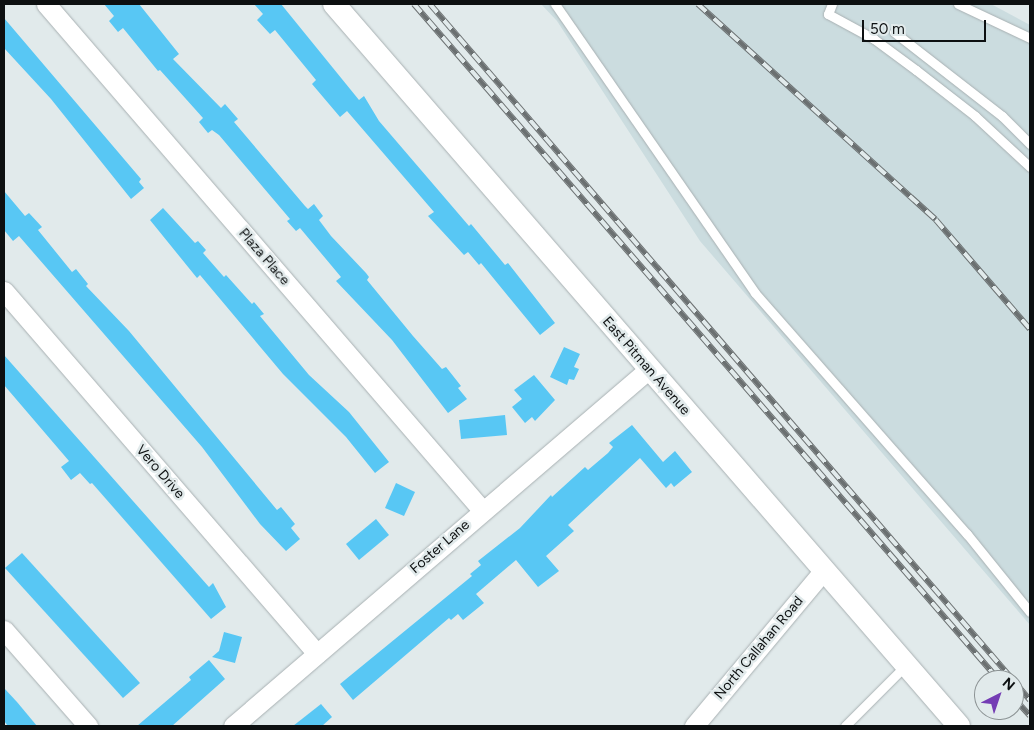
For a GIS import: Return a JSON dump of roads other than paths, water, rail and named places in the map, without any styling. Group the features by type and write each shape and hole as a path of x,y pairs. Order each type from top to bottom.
{"street":[{"name":"Plaza Place","path":"46,4 482,510"},
{"name":"East Pitman Avenue","path":"334,4 959,726"},
{"name":"Vero Drive","path":"4,292 317,653"},
{"name":"Foster Lane","path":"233,726 482,510 649,370"},
{"name":"North Callahan Road","path":"694,726 824,570"},
{"path":"4,630 88,726"}],"lane":[{"path":"555,4 755,293 967,534 1030,612"},
{"path":"832,4 828,14 874,39 916,70 976,116 1030,167"},
{"path":"958,4 1030,38"},
{"path":"894,32 1002,116 1030,144"},
{"path":"845,726 906,664"}],"railway":[{"path":"414,4 990,670"},
{"path":"430,4 1004,670"},
{"path":"698,4 936,220 1030,329"},
{"path":"1024,693 1030,700"},
{"path":"1024,709 1030,716"}]}
